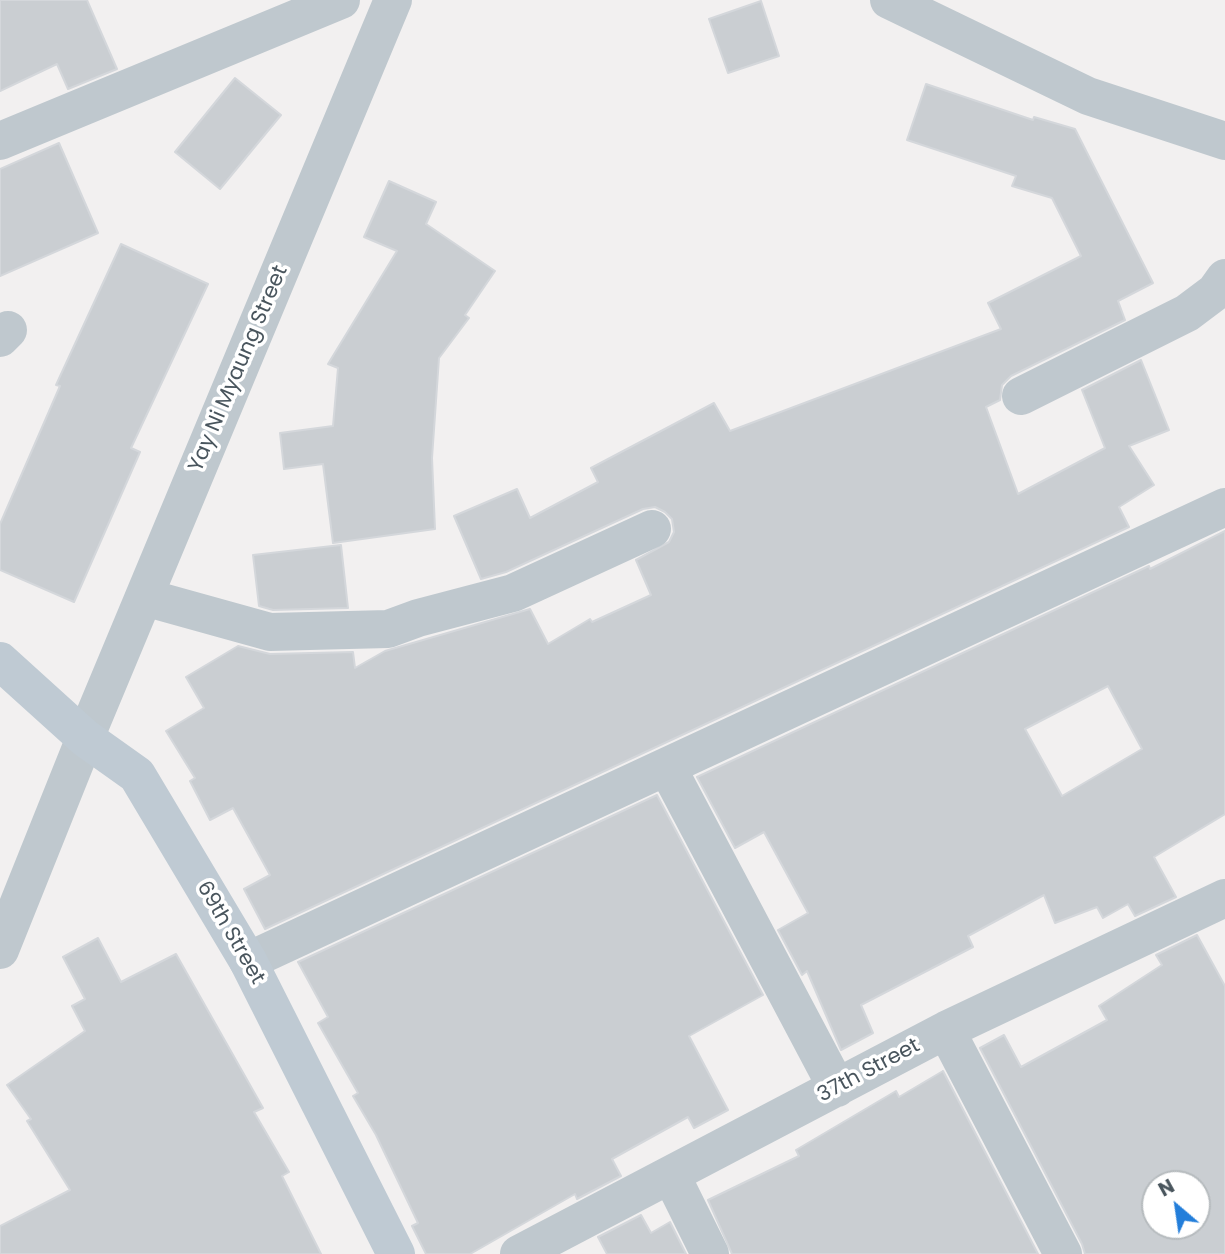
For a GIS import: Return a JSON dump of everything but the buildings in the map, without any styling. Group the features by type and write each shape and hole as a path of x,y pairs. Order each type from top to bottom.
{"main road":[{"name":"69th Street","path":"0,661 85,738 137,775 248,961 396,1254"}],"street":[{"path":"0,141 341,0"},
{"name":"Yay Ni Myaung Street","path":"4,933 393,0"},
{"path":"889,0 1088,96 1225,141"},
{"path":"1021,396 1187,313 1215,292 1225,278"},
{"path":"248,961 1225,507"},
{"path":"144,597 270,632 388,629 418,618 513,593 652,528"},
{"path":"667,767 837,1088"},
{"name":"37th Street","path":"519,1254 946,1030 1225,898"},
{"path":"946,1030 1063,1254"},
{"path":"671,1175 710,1254"}]}
